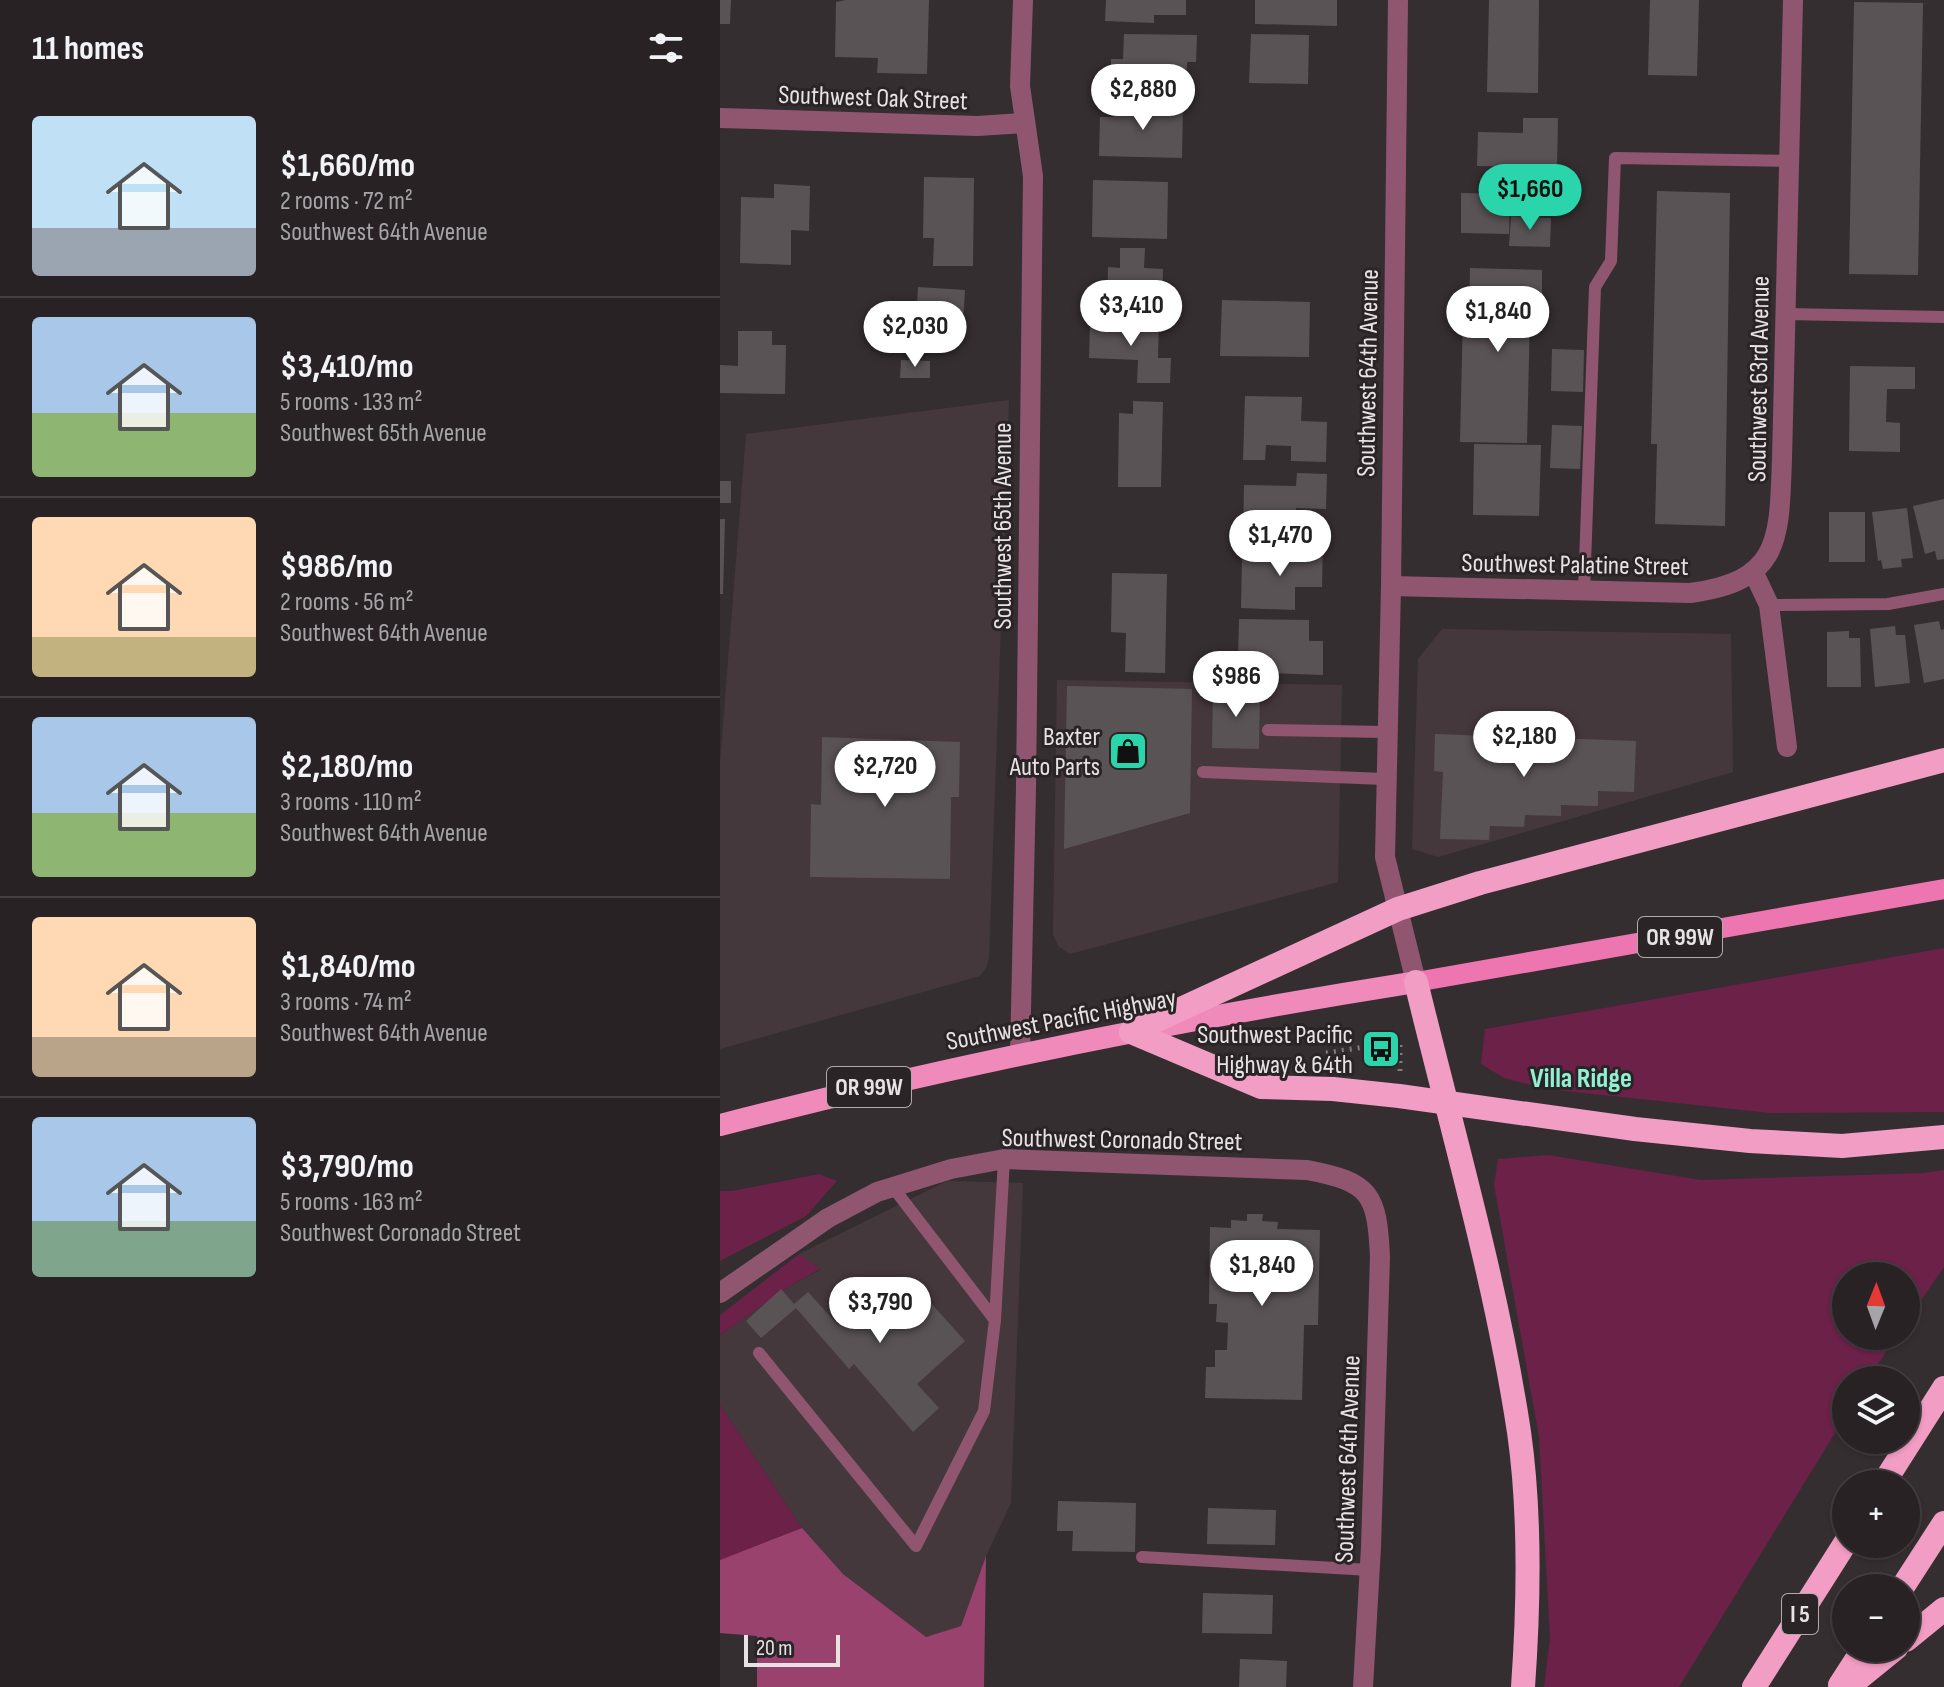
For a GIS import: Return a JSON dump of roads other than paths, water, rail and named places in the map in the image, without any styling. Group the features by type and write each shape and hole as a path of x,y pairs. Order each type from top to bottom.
{"highway":[{"path":"1131,1032 1398,909 1480,883 1944,760"},
{"name":"Southwest Pacific Highway","path":"720,1125 1020,1054 1416,982"},
{"path":"1416,982 1501,1330 1519,1434 1527,1529 1523,1687"},
{"path":"1131,1032 1261,1087 1333,1089 1750,1141 1842,1146 1944,1137"},
{"path":"1892,1470 1944,1388"},
{"path":"1911,1574 1944,1523"},
{"name":"I 5","path":"1754,1687 1836,1558"},
{"path":"1920,1629 1944,1609"},
{"path":"1839,1687 1855,1662"},
{"path":"1848,1687 1879,1662"}],"main road":[{"name":"OR 99W","path":"1416,982 1944,889"}],"street":[{"name":"Southwest 65th Avenue","path":"1020,1054 1033,176 1020,86 1023,0"},
{"name":"Southwest 64th Avenue","path":"1398,0 1385,857 1416,982"},
{"name":"Southwest 63rd Avenue","path":"1753,571 1772,548 1778,531 1793,0"},
{"name":"Southwest Oak Street","path":"720,118 977,126 1024,123"},
{"name":"Southwest Palatine Street","path":"1391,586 1690,593 1726,586 1753,571"},
{"path":"1753,571 1769,605 1787,747"},
{"name":"Southwest Coronado Street","path":"720,1293 828,1218 892,1186 951,1169 1004,1159 1307,1170 1349,1179 1362,1188"},
{"name":"Southwest 64th Avenue","path":"1362,1188 1374,1204 1380,1257 1363,1687"}],"lane":[{"path":"1584,591 1595,287 1611,261 1615,158 1788,161"},
{"path":"1785,314 1944,317"},
{"path":"1769,605 1888,604 1944,594"},
{"path":"1268,730 1386,732"},
{"path":"1203,772 1385,779"},
{"path":"759,1353 916,1546 984,1411 995,1320 1004,1159"},
{"path":"892,1186 995,1320"},
{"path":"1142,1557 1370,1570"}],"place":[{"name":"Baxter Auto Parts","path":"1128,751"},
{"name":"Southwest Pacific Highway & 64th","path":"1381,1049"}],"district":[{"name":"Villa Ridge","path":"1581,1077"}]}
